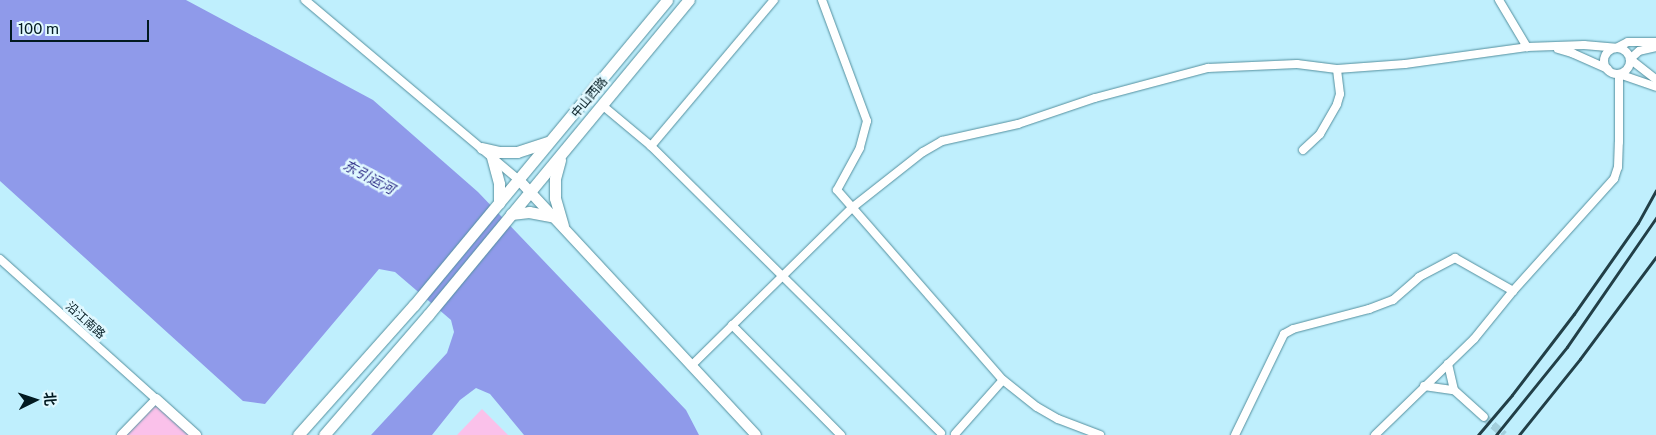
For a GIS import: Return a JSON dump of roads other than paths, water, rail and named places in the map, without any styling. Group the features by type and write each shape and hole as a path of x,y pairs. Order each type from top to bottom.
{"main road":[{"name":"中山西路","path":"298,435 414,305 667,0"},
{"name":"中山西路","path":"324,435 428,315 689,0"},
{"path":"482,148 499,152 517,152 535,148 552,140"},
{"path":"563,226 556,208 554,188 557,169 564,151"},
{"path":"492,157 500,184 499,203"},
{"path":"511,214 529,212 555,217"}],"street":[{"path":"304,0 531,191 756,435"},
{"path":"651,146 774,0"},
{"path":"822,0 867,121 860,148 837,190 1003,380 1037,407 1058,419 1100,435"},
{"path":"1499,0 1527,47"},
{"path":"1608,70 1605,58 1609,52 1628,42 1656,42"},
{"path":"691,366 853,207 923,152 959,136 1018,124 1095,98 1208,68 1297,64 1336,69 1405,64 1527,47 1584,45 1616,48 1627,52 1630,59 1656,79"},
{"path":"1549,47 1572,52 1608,70 1656,87"},
{"path":"1619,74 1626,70 1630,59 1639,51 1656,47"},
{"path":"1303,150 1320,134 1337,104 1340,94 1336,69"},
{"path":"1374,435 1474,339 1513,291 1614,179 1618,167 1619,74"},
{"path":"602,105 651,146 783,275 940,434 948,431 955,434 1003,380"},
{"path":"1235,435 1284,334 1292,328 1369,309 1393,300 1419,278 1455,258 1513,291"},
{"name":"沿江南路","path":"0,259 156,399"},
{"path":"732,325 841,435"},
{"path":"1448,364 1454,390"},
{"path":"1424,386 1454,390 1484,417"},
{"path":"121,435 156,399 196,435"}],"water":[{"name":"东引运河","path":"0,0 186,0 373,100 478,192 686,410 699,435 524,435 490,394 476,388 460,400 432,435 371,435 447,353 454,332 451,320 395,272 379,269 265,404 243,401 0,181"}],"tunnel":[{"path":"1484,417 1504,435"}],"railway":[{"path":"1478,435 1512,395 1574,314 1638,223 1656,191"},
{"path":"1496,435 1567,347 1656,218"},
{"path":"1519,435 1580,359 1656,257"}]}
